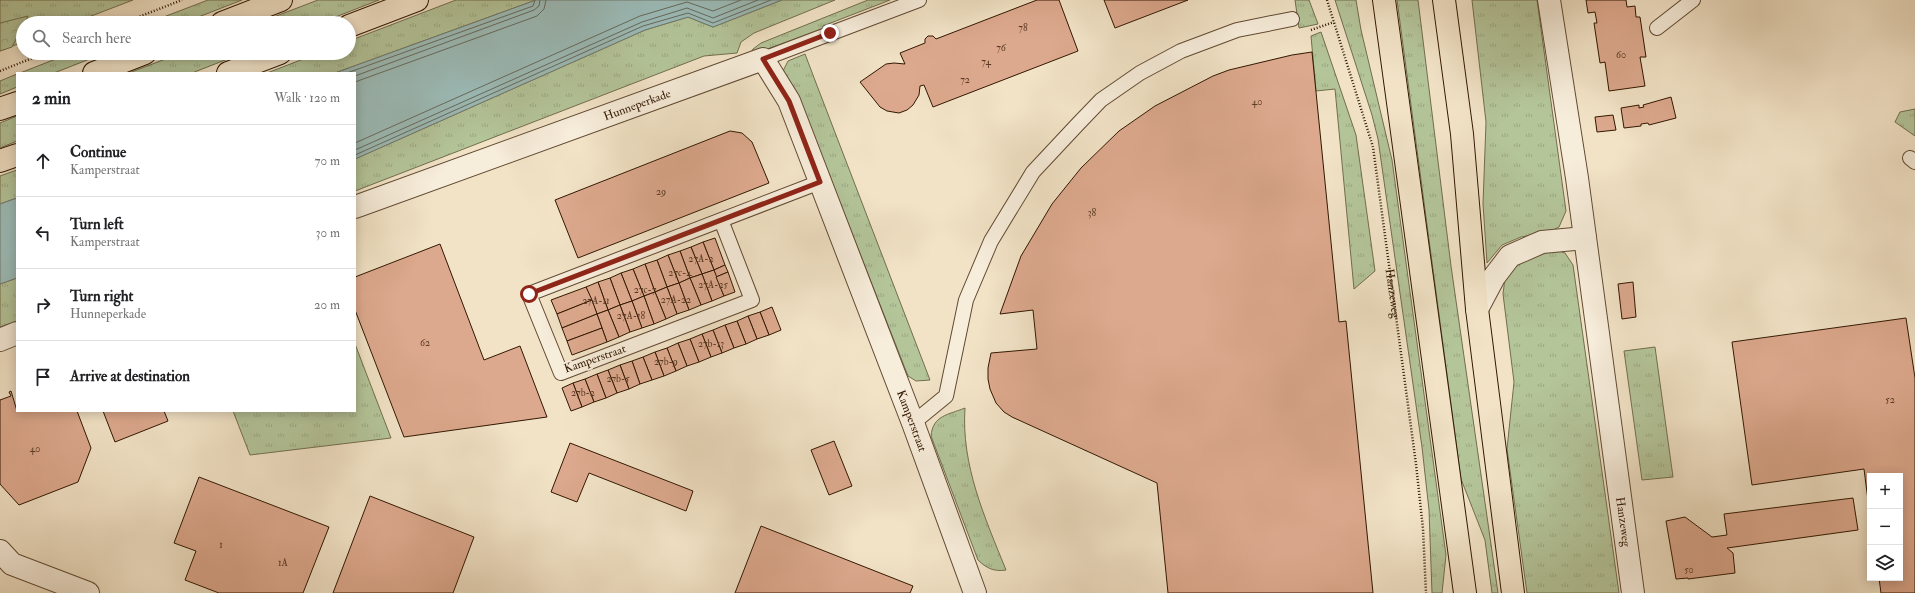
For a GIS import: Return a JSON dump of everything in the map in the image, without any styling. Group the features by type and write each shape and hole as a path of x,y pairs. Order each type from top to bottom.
{"main road":[{"path":"240,16 281,0"},
{"path":"356,23 417,0"},
{"path":"1384,0 1465,593"},
{"path":"1444,0 1462,134 1477,309 1513,593"},
{"path":"97,72 127,60"},
{"path":"231,72 262,60"},
{"path":"0,109 16,103"},
{"path":"0,161 16,155"}],"street":[{"name":"Hanzeweg","path":"1549,0 1585,238 1633,593"},
{"name":"Kamperstraat","path":"763,59 789,101 913,423 975,593"},
{"name":"Hunneperkade","path":"356,207 763,59"},
{"path":"1477,309 1494,277 1510,256 1542,242 1585,238"},
{"path":"0,340 16,333"},
{"path":"0,551 12,564 59,588 88,593"}],"lane":[{"name":"Hunneperkade","path":"763,59 919,0"},
{"path":"1657,28 1693,0"},
{"path":"913,423 946,396 966,300 991,241 1033,172 1077,125 1101,100 1140,74 1181,51 1237,30 1292,19"},
{"name":"Kamperstraat","path":"721,220 752,300 561,373 529,294 721,220 820,182"}],"path":[{"path":"141,16 182,0"},
{"name":"Hanzeweg","path":"1327,0 1373,147 1416,464 1423,529 1426,593"},
{"path":"0,71 28,60"}],"green space":[{"path":"0,0 133,0 91,16 16,16 16,45 0,51"},
{"path":"208,0 242,0 201,16 166,16"},
{"path":"318,0 379,0 338,16 276,16"},
{"path":"456,0 536,0 338,72 270,72 301,60 356,60 356,38"},
{"path":"782,0 835,0 754,33 741,42 737,53 704,56 356,191 356,159 645,30 688,17 713,27"},
{"path":"868,0 890,0 823,26 823,29 748,56 753,49 761,43"},
{"path":"1295,0 1309,0 1318,24 1299,28"},
{"path":"1335,0 1356,0 1361,30 1392,160 1446,555 1442,593 1432,593 1429,510 1422,447 1378,139 1372,115"},
{"path":"1397,0 1418,0 1451,266 1498,593 1492,593 1485,540 1461,479"},
{"path":"1472,0 1537,0 1566,211 1559,227 1549,232 1521,237 1502,245 1487,263 1483,204 1486,122"},
{"path":"16,19 16,39 12,47 0,51 0,23"},
{"path":"1321,32 1356,135 1375,271 1354,289 1335,89 1316,91 1311,36"},
{"path":"805,54 930,380 916,381 908,376 802,106 781,75 788,61"},
{"path":"53,60 87,60 57,72 23,72"},
{"path":"163,60 225,60 195,72 132,72"},
{"path":"16,74 16,87 0,94 0,81"},
{"path":"1915,109 1915,136 1895,122 1900,112"},
{"path":"16,116 16,141 0,148 0,123"},
{"path":"16,170 16,198 0,204 0,176"},
{"path":"1554,249 1565,253 1573,265 1619,593 1527,593 1507,449 1514,382 1503,294 1505,278 1515,265 1530,252"},
{"path":"16,278 16,321 0,327 0,284"},
{"path":"356,347 391,438 250,455 233,412 356,412"},
{"path":"1655,347 1673,477 1642,480 1624,351"},
{"path":"965,408 967,450 976,491 1006,570 990,569 978,560 931,436 932,429 938,420 947,414"}],"water":[{"path":"536,0 782,0 713,27 688,17 645,30 356,159 356,72 338,72"},
{"path":"16,198 16,278 0,284 0,204"}],"building":[{"path":"1037,0 1059,0 1078,51 933,107 924,85 920,86 919,95 913,105 907,110 899,113 887,111 880,107 860,82 886,64 905,64 900,53 925,43 925,39 928,36 933,36 936,39"},
{"path":"1104,0 1188,0 1115,28"},
{"path":"1586,0 1626,0 1627,7 1635,6 1636,17 1640,17 1646,57 1640,57 1645,86 1609,91 1605,62 1600,63 1594,23 1597,23 1595,12 1588,13"},
{"path":"1312,52 1339,322 1346,321 1373,593 1168,593 1157,483 1012,417 1004,412 996,403 990,389 988,379 988,368 991,353 1037,349 1033,310 1000,314 1021,256 1052,204 1081,168 1119,131 1155,106 1213,76 1229,70 1292,55"},
{"path":"1671,97 1676,118 1649,125 1648,123 1641,124 1641,126 1624,128 1621,108 1639,105 1639,108 1644,107 1643,105"},
{"path":"1613,115 1616,130 1597,132 1595,117"},
{"path":"730,131 742,133 752,142 769,183 578,258 555,200"},
{"path":"715,238 725,265 714,270 703,242"},
{"path":"703,242 714,270 702,274 691,247"},
{"path":"440,244 484,360 520,346 547,417 404,437 356,313 356,277"},
{"path":"691,247 702,274 690,278 680,251"},
{"path":"680,251 690,278 679,283 668,255"},
{"path":"668,255 679,283 667,287 657,260"},
{"path":"657,260 667,287 655,292 645,264"},
{"path":"645,264 655,292 644,296 633,269"},
{"path":"725,265 728,272 716,277 714,270"},
{"path":"633,269 644,296 632,301 621,273"},
{"path":"714,270 724,296 712,301 702,274"},
{"path":"728,272 735,292 724,296 716,277"},
{"path":"621,273 632,301 620,305 610,278"},
{"path":"702,274 712,301 701,305 690,278"},
{"path":"610,278 620,305 608,310 598,282"},
{"path":"690,278 701,305 689,310 679,283"},
{"path":"598,282 608,310 597,314 586,287"},
{"path":"1633,282 1636,317 1622,319 1618,284"},
{"path":"679,283 689,310 677,314 667,287"},
{"path":"586,287 592,300 557,314 551,300"},
{"path":"667,287 677,314 666,319 655,292"},
{"path":"655,292 666,319 654,324 644,296"},
{"path":"644,296 654,324 642,328 632,301"},
{"path":"592,300 597,314 562,328 557,314"},
{"path":"632,301 642,328 630,332 620,305"},
{"path":"620,305 630,332 619,337 608,310"},
{"path":"772,307 781,330 769,335 760,312"},
{"path":"608,310 619,337 607,342 597,314"},
{"path":"760,312 769,335 757,339 748,316"},
{"path":"597,314 602,328 567,341 562,328"},
{"path":"748,316 757,339 746,344 737,321"},
{"path":"1906,318 1915,378 1915,593 1881,593 1879,581 1903,581 1903,473 1867,473 1867,492 1864,469 1752,485 1732,342"},
{"path":"737,321 746,344 734,348 725,325"},
{"path":"725,325 734,348 722,353 713,330"},
{"path":"602,328 607,342 572,355 567,341"},
{"path":"713,330 722,353 711,357 702,334"},
{"path":"702,334 711,357 699,362 690,339"},
{"path":"690,339 699,362 687,366 678,343"},
{"path":"678,343 687,366 676,371 667,348"},
{"path":"667,348 676,371 664,376 655,352"},
{"path":"655,352 664,376 652,380 643,357"},
{"path":"643,357 652,380 640,384 632,361"},
{"path":"632,361 640,384 629,389 620,365"},
{"path":"620,365 629,389 617,393 608,370"},
{"path":"608,370 617,393 606,398 597,374"},
{"path":"597,374 606,398 594,402 585,379"},
{"path":"585,379 594,402 582,407 573,383"},
{"path":"573,383 582,407 571,411 562,388"},
{"path":"11,391 16,412 77,412 91,448 78,482 19,505 0,484 0,400 11,396 9,392"},
{"path":"103,412 164,412 168,421 115,442"},
{"path":"834,441 852,486 829,495 811,450"},
{"path":"570,443 693,491 686,511 589,473 577,502 551,492"},
{"path":"199,477 329,527 303,593 219,593 185,580 196,551 174,543"},
{"path":"370,496 474,537 453,593 333,593"},
{"path":"1853,498 1858,530 1727,548 1733,553 1735,573 1688,579 1676,579 1666,521 1685,517 1712,537 1727,535 1724,514"},
{"path":"761,526 913,586 910,593 735,593"}],"route":[{"path":"529,294 820,182 789,101 763,59 830,33"}]}
